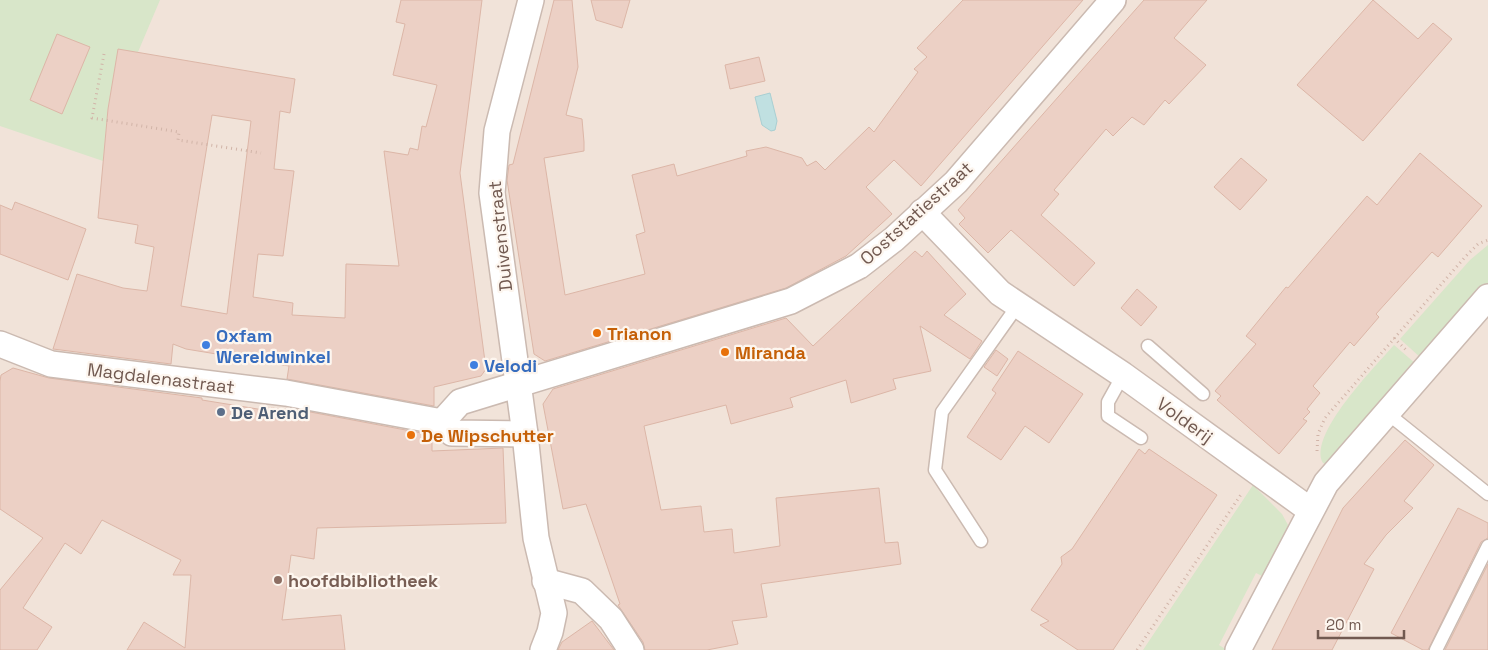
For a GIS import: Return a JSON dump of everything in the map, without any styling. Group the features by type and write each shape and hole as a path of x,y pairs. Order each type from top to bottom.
{"street":[{"name":"Duivenstraat","path":"531,0 497,131 492,193 525,434 536,538 554,613 550,632 543,650"},
{"name":"Ooststatiestraat","path":"518,386 791,301 859,266 956,182 1113,0"},
{"path":"922,212 992,286 1025,310"},
{"path":"1238,650 1310,510 1326,483 1488,297"},
{"name":"Volderij","path":"1025,310 1123,375 1310,510"},
{"name":"Magdalenastraat","path":"0,344 51,364 286,393 442,422 452,433 525,434"},
{"path":"442,422 460,402 518,386"},
{"path":"545,581 582,591 611,618 631,650"}],"lane":[{"path":"981,542 935,470 942,412 1025,310"},
{"path":"1148,346 1203,394"},
{"path":"1123,375 1108,402 1108,416 1141,438"},
{"path":"1387,412 1488,494"},
{"path":"1436,650 1488,546"}],"path":[{"path":"104,54 92,118 179,132 178,140 261,152"},
{"path":"1326,483 1319,477 1316,470 1318,434 1325,418 1465,257 1478,244 1488,240"},
{"path":"1137,650 1256,471"}],"shaded area":[{"path":"0,0 1488,0 1488,650 0,650"}],"green space":[{"path":"0,0 160,0 138,52 118,50 108,108 103,161 0,126"},
{"path":"1488,245 1488,284 1421,358 1400,339 1470,260"},
{"path":"1394,345 1416,364 1328,465 1323,463 1321,451 1325,436 1334,419 1359,384"},
{"path":"1253,485 1282,514 1288,525 1264,577 1256,573 1219,645 1227,650 1143,650"}],"water":[{"path":"770,93 777,121 775,130 771,131 762,125 755,97"}],"building":[{"path":"401,0 482,0 460,173 486,369 481,376 434,387 434,406 287,379 289,366 186,349 173,344 171,364 53,349 77,274 123,288 147,291 154,247 135,243 138,225 98,218 108,109 118,49 295,79 290,113 280,111 274,169 294,171 283,256 258,254 253,297 293,303 292,315 345,318 346,264 399,266 384,151 408,155 410,148 418,150 422,126 426,127 437,85 393,75 405,24 396,22","holes":["212,115 251,121 227,314 181,306"]},
{"path":"554,0 572,0 578,67 566,115 582,119 584,142 584,151 544,158 565,295 645,274 636,235 645,232 632,175 674,164 677,176 747,156 746,151 766,147 802,158 807,166 816,161 825,170 869,127 874,132 918,72 914,69 927,57 917,48 963,0 1083,0 921,186 894,160 866,187 892,214 846,256 786,288 545,361 534,354 507,180 509,165 513,164"},
{"path":"591,0 630,0 622,28 596,20"},
{"path":"1144,0 1207,0 1174,38 1206,65 1169,104 1165,100 1144,125 1132,117 1113,136 1106,129 1054,190 1059,194 1041,215 1095,263 1074,286 1011,230 988,253 959,224 965,218 958,210"},
{"path":"1373,0 1418,39 1433,23 1452,39 1363,141 1297,85"},
{"path":"57,34 90,47 62,114 30,100"},
{"path":"759,57 765,81 730,89 725,65"},
{"path":"1420,153 1482,206 1438,257 1432,252 1376,314 1379,317 1354,346 1350,342 1313,386 1320,393 1307,409 1310,412 1303,419 1307,421 1279,454 1217,400 1221,396 1215,391 1256,344 1246,336 1286,287 1288,288 1367,196 1377,205"},
{"path":"1241,158 1267,180 1240,210 1214,187"},
{"path":"15,202 86,229 68,280 0,254 0,205 12,210"},
{"path":"915,251 922,257 927,251 966,294 944,315 982,341 970,359 920,326 931,371 893,379 896,389 851,403 846,380 790,398 793,407 731,424 726,405 644,426 661,510 701,506 704,532 732,529 734,553 780,546 776,498 879,488 885,543 898,542 901,564 761,584 767,617 732,621 738,644 707,650 645,650 643,642 618,605 620,604 586,504 563,509 543,404 553,389 786,318 813,346"},
{"path":"1137,289 1157,307 1141,326 1121,308"},
{"path":"996,350 1008,359 997,376 984,367"},
{"path":"1018,351 1083,394 1049,443 1025,426 1001,460 967,437 996,393 992,390"},
{"path":"13,368 49,378 202,398 202,400 270,411 271,408 305,411 432,435 432,451 503,448 506,523 317,528 314,559 291,555 282,620 341,615 345,650 127,650 144,622 185,648 191,575 173,575 181,560 102,520 81,554 65,543 23,608 52,627 37,650 0,650 0,590 43,538 0,509 0,381 1,375"},
{"path":"1405,440 1434,465 1404,501 1413,508 1386,535 1364,564 1374,569 1332,650 1272,650 1343,508"},
{"path":"1139,449 1145,454 1149,449 1217,495 1113,650 1078,650 1040,625 1049,621 1031,610 1062,564 1061,557 1072,549"},
{"path":"1458,508 1488,523 1488,538 1481,542 1428,650 1423,650 1391,633"},
{"path":"1488,564 1488,650 1445,650"},
{"path":"592,621 614,650 558,650 562,642"}],"place":[{"name":"Trianon","path":"597,333"},
{"name":"Oxfam Wereldwinkel","path":"206,345"},
{"name":"Miranda","path":"725,352"},
{"name":"Velodi","path":"474,365"},
{"name":"De Arend","path":"221,412"},
{"name":"De Wipschutter","path":"411,435"},
{"name":"hoofdbibliotheek","path":"278,580"}]}
